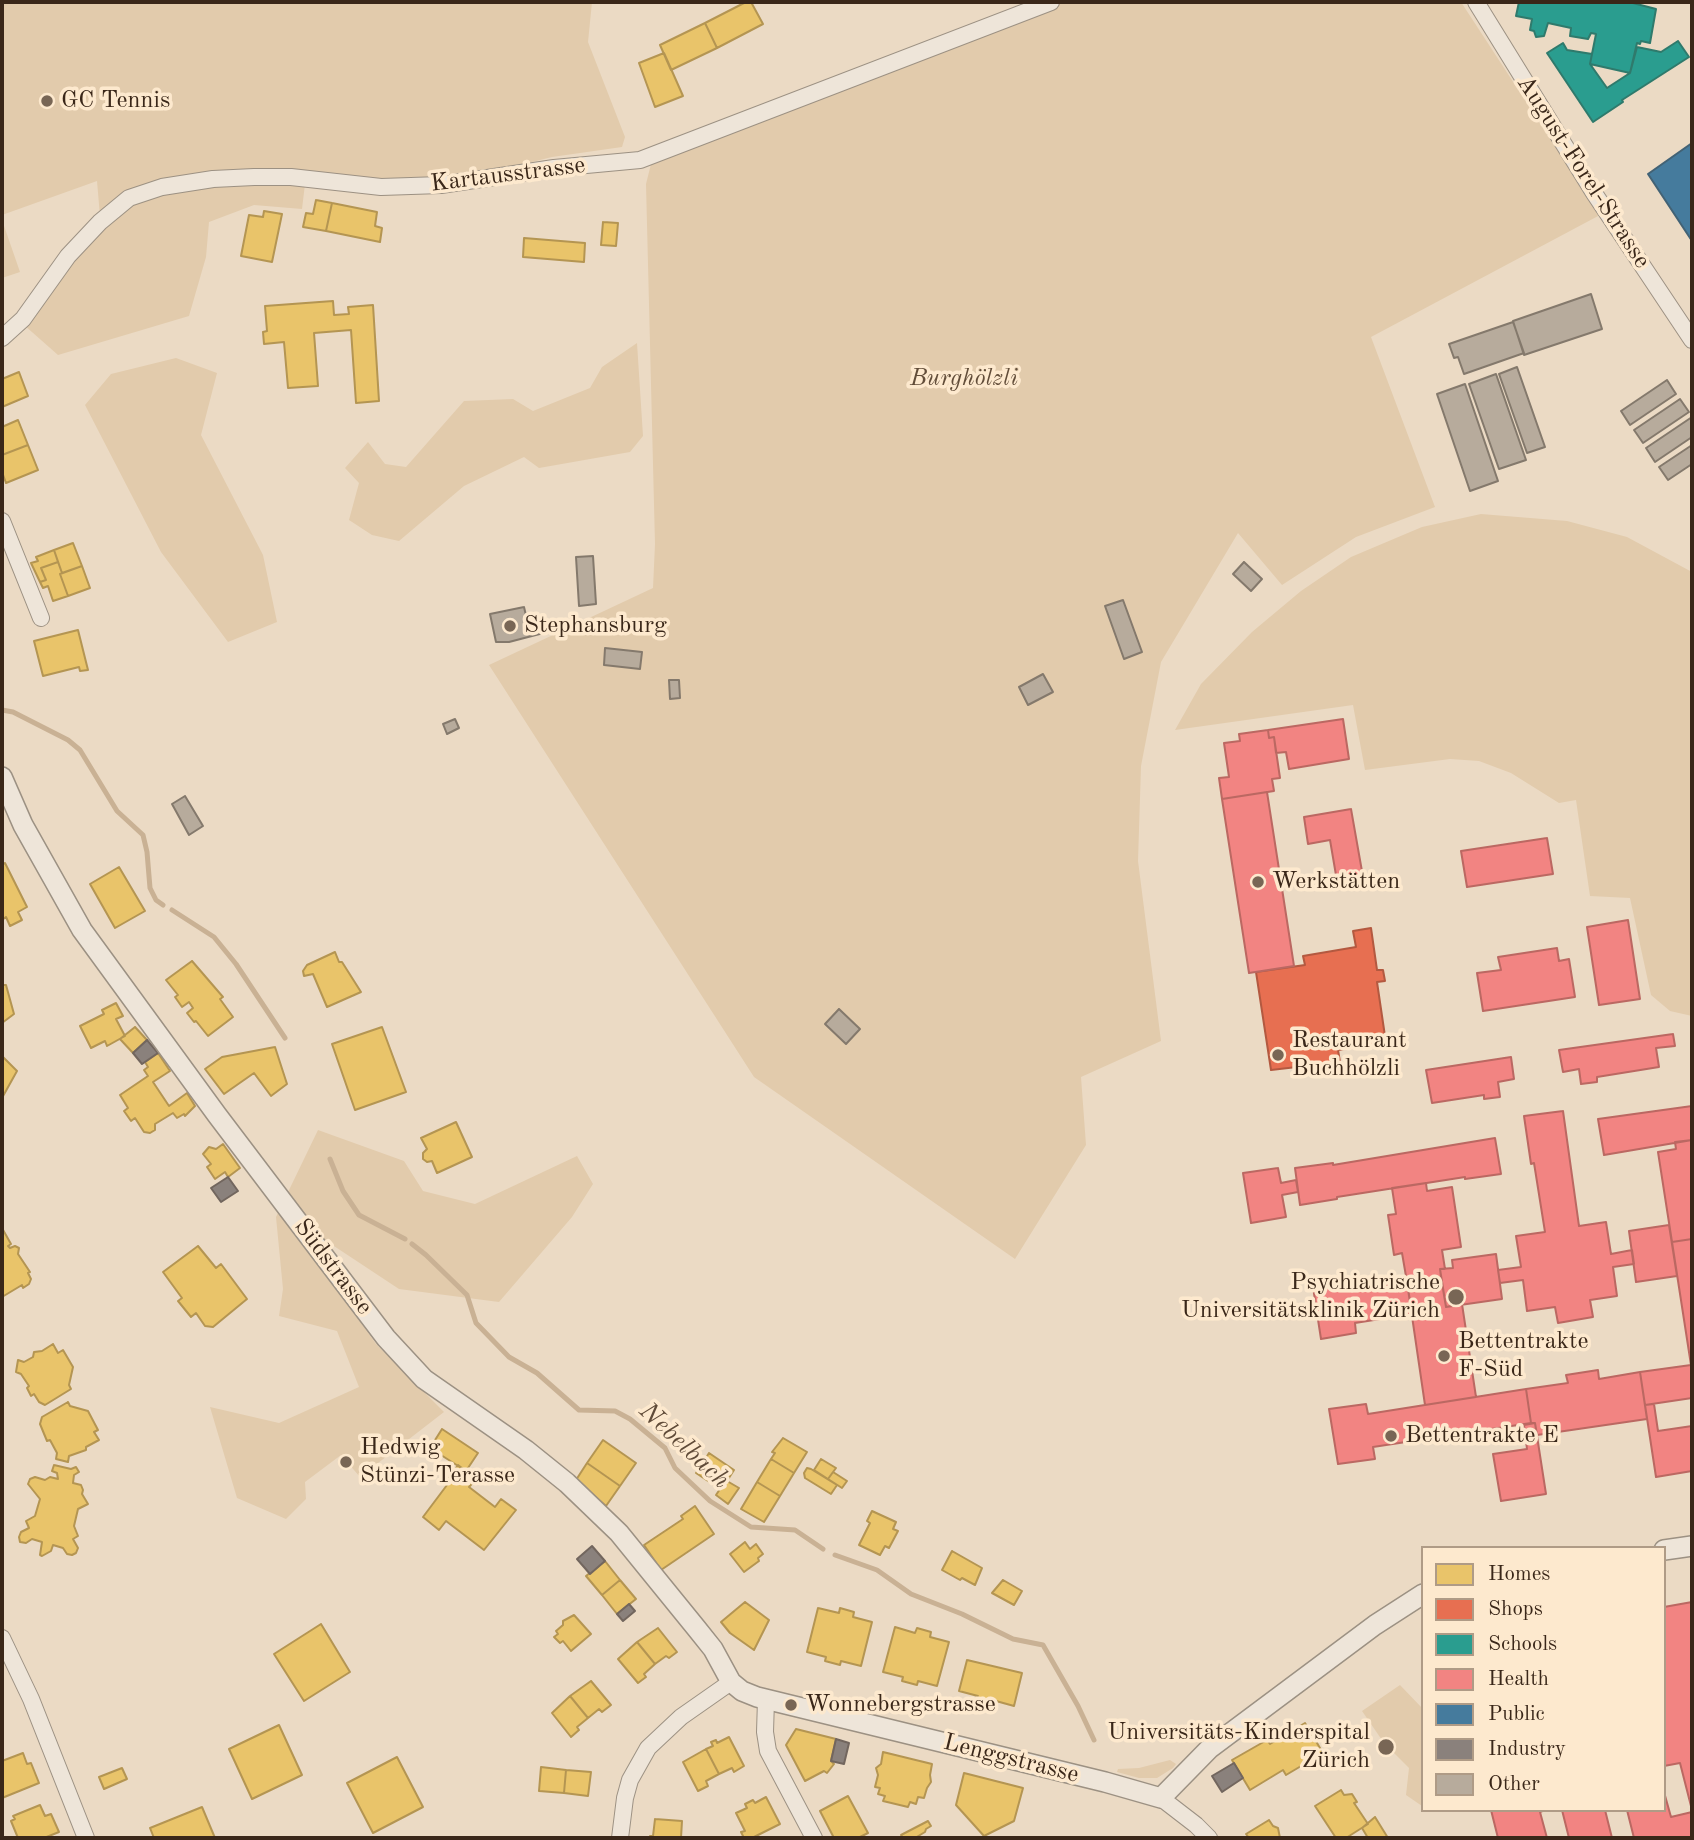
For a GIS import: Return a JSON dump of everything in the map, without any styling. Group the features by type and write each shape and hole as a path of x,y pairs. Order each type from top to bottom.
{"street":[{"name":"Kartausstrasse","path":"2,338 23,319 68,256 100,222 130,198 162,187 213,179 254,177 291,177 381,187 441,185 554,167 640,160 1051,2"},
{"name":"August-Forel-Strasse","path":"1476,2 1594,193 1692,340"},
{"path":"2,521 41,618"},
{"name":"Südstrasse","path":"2,777 23,825 82,930 209,1104 386,1338 424,1379 526,1450 567,1483 620,1533 697,1629 736,1686"},
{"path":"1666,1550 1692,1546"},
{"path":"1209,1838 1161,1798 1209,1749 1375,1625 1421,1595"},
{"path":"2,1638 31,1699 86,1838"},
{"path":"620,1838 630,1780 648,1748 681,1717 736,1686"},
{"name":"Lenggstrasse","path":"736,1686 766,1700 1161,1798"},
{"path":"766,1700 765,1732 768,1751 814,1838"}],"green space":[{"path":"2,2 592,2 588,42 625,137 622,147 552,157 500,170 436,180 381,181 212,174 100,216 97,181 2,215"},
{"name":"Burghölzli","path":"1064,2 1461,2 1600,215 1371,337 1435,507 1356,537 1282,585 1238,533 1161,662 1141,766 1138,861 1161,1041 1081,1077 1086,1145 1015,1259 754,1077 489,665 653,588 655,544 646,184 651,164"},
{"path":"305,184 302,209 254,205 209,222 206,257 189,316 58,355 24,325 73,259 131,203 164,192 213,185"},
{"path":"2,220 20,272 2,278"},
{"path":"637,343 643,436 630,452 539,468 524,457 464,486 399,541 372,535 349,520 359,483 345,468 368,442 385,464 406,467 464,401 513,399 533,411 590,388 602,367"},
{"path":"176,358 217,373 201,435 263,555 277,622 228,642 161,552 85,405 111,374"},
{"path":"1481,514 1567,521 1627,537 1692,572 1692,1016 1670,1011 1651,995 1630,898 1590,896 1576,800 1559,803 1511,773 1479,761 1450,759 1365,770 1353,705 1175,730 1201,684 1252,632 1301,591 1351,557 1422,527"},
{"path":"318,1130 404,1161 423,1191 475,1204 577,1156 593,1184 572,1217 499,1302 399,1289 284,1213 376,1344 444,1412 360,1477 341,1455 305,1482 306,1499 286,1519 237,1498 210,1407 279,1423 359,1387 337,1331 279,1316 283,1289 276,1217"},
{"path":"1400,1685 1421,1707 1421,1805 1406,1795 1409,1768 1384,1743 1362,1711"},
{"path":"1170,1760 1176,1764 1157,1778 1139,1778 1117,1772 1118,1769 1139,1768"}],"building: Homes":[{"path":"751,2 763,24 717,48 705,23"},
{"path":"705,23 717,48 671,70 660,45"},
{"path":"664,53 683,96 655,107 639,63"},
{"path":"316,200 332,203 326,231 303,227 306,213 313,214"},
{"path":"332,203 377,212 375,226 382,228 380,242 326,231"},
{"path":"264,211 282,214 272,262 241,256 249,215 263,217"},
{"path":"603,222 618,223 616,246 601,245"},
{"path":"524,238 585,243 584,262 523,257"},
{"path":"333,301 334,315 349,314 348,307 373,305 379,401 356,403 351,330 314,333 318,386 288,388 284,342 264,344 263,332 267,331 265,306"},
{"path":"19,372 28,396 2,407 2,379"},
{"path":"18,420 28,445 2,455 2,427"},
{"path":"28,445 38,470 6,483 2,472 2,455"},
{"path":"73,543 82,566 62,573 54,550"},
{"path":"54,550 58,562 41,568 46,580 40,582 31,563 38,561 36,557"},
{"path":"58,562 68,596 53,601 48,586 43,588 40,582 46,580 41,568"},
{"path":"82,566 90,588 68,596 60,574"},
{"path":"78,630 88,670 80,671 79,667 43,676 34,641"},
{"path":"5,863 27,907 18,912 22,920 10,926 6,917 2,920 2,865"},
{"path":"119,867 145,911 115,928 90,884"},
{"path":"335,952 361,992 327,1007 313,974 304,976 303,971 307,965"},
{"path":"192,961 223,997 220,999 233,1017 208,1036 187,1013 193,1008 189,1002 182,1007 175,997 178,995 166,980"},
{"path":"2,985 6,985 14,1014 2,1023"},
{"path":"116,1003 123,1016 116,1019 125,1036 107,1046 105,1041 91,1048 80,1026 104,1014 102,1010"},
{"path":"135,1027 147,1040 133,1053 120,1039"},
{"path":"382,1027 406,1092 355,1110 332,1044"},
{"path":"275,1047 287,1084 271,1096 254,1073 224,1094 205,1069 222,1057"},
{"path":"158,1053 170,1071 153,1082 169,1106 187,1093 195,1106 185,1116 184,1114 177,1118 173,1113 155,1124 155,1130 150,1133 144,1132 135,1118 131,1121 124,1111 128,1108 120,1095 148,1076 144,1070 148,1067 145,1062"},
{"path":"2,1056 17,1071 2,1098"},
{"path":"456,1122 472,1157 437,1173 432,1161 423,1159 423,1153 427,1149 421,1138"},
{"path":"223,1144 240,1168 228,1177 225,1172 215,1179 207,1167 211,1164 203,1154 209,1147 216,1149"},
{"path":"2,1228 11,1244 8,1246 19,1248 18,1254 30,1272 28,1273 31,1279 23,1288 22,1285 2,1297"},
{"path":"198,1246 216,1268 221,1264 247,1299 213,1327 205,1326 196,1313 191,1317 178,1301 182,1298 163,1272"},
{"path":"53,1344 58,1353 63,1350 73,1367 69,1385 71,1389 45,1405 39,1402 34,1394 31,1396 27,1388 29,1386 21,1374 16,1372 18,1360 24,1362 33,1357 34,1352 42,1351"},
{"path":"68,1402 70,1406 88,1411 98,1430 94,1432 99,1440 86,1447 86,1450 69,1456 68,1462 56,1459 57,1453 50,1440 47,1441 40,1424 42,1417"},
{"path":"442,1429 478,1453 466,1471 430,1448"},
{"path":"783,1438 807,1452 794,1473 771,1459 775,1453 772,1452"},
{"path":"603,1440 636,1463 620,1486 587,1463"},
{"path":"709,1453 734,1470 727,1481 739,1488 728,1504 716,1495 720,1489 696,1473"},
{"path":"771,1459 794,1473 780,1496 757,1482"},
{"path":"821,1459 836,1468 828,1479 814,1470"},
{"path":"587,1463 620,1486 606,1506 576,1480"},
{"path":"54,1465 71,1469 76,1467 79,1472 74,1475 73,1483 81,1485 82,1494 88,1504 78,1509 74,1526 78,1536 73,1539 78,1548 76,1553 67,1554 63,1548 53,1545 51,1551 42,1556 42,1542 32,1539 26,1543 20,1542 19,1537 21,1532 29,1528 26,1521 35,1516 40,1499 28,1484 30,1479 58,1479 57,1473 52,1471"},
{"path":"458,1465 476,1479 469,1487 495,1507 501,1499 516,1510 484,1550 446,1521 439,1530 423,1517 450,1481 448,1479"},
{"path":"807,1468 837,1485 831,1494 805,1478"},
{"path":"833,1472 847,1481 842,1488 828,1479"},
{"path":"757,1482 780,1496 764,1522 741,1509"},
{"path":"695,1506 714,1534 661,1570 644,1545 683,1519 681,1516"},
{"path":"872,1511 896,1522 893,1529 898,1531 889,1548 885,1546 880,1555 859,1545 870,1523 867,1521"},
{"path":"745,1542 750,1549 756,1544 763,1554 758,1558 759,1561 744,1572 730,1554"},
{"path":"952,1551 982,1568 975,1585 942,1570"},
{"path":"605,1561 620,1580 602,1595 586,1576"},
{"path":"620,1580 636,1599 617,1614 602,1595"},
{"path":"1003,1580 1022,1591 1014,1605 992,1593"},
{"path":"745,1602 769,1620 754,1650 730,1633 721,1622"},
{"path":"818,1608 839,1613 840,1608 854,1612 853,1617 872,1622 861,1666 841,1661 840,1665 825,1661 826,1657 807,1652"},
{"path":"574,1615 591,1634 571,1651 563,1641 560,1643 554,1637 563,1621"},
{"path":"321,1624 350,1672 304,1701 274,1654"},
{"path":"895,1627 915,1633 917,1628 931,1632 930,1637 949,1642 937,1686 918,1681 917,1685 902,1681 903,1677 883,1672"},
{"path":"658,1628 677,1652 655,1664 637,1642"},
{"path":"637,1642 655,1664 638,1683 618,1659"},
{"path":"967,1660 1022,1673 1014,1706 996,1701 995,1706 977,1701 978,1696 959,1691"},
{"path":"591,1681 611,1705 602,1712 599,1709 588,1718 570,1696"},
{"path":"570,1696 588,1718 577,1727 579,1730 571,1737 552,1713"},
{"path":"1305,1723 1323,1753 1286,1775 1283,1770 1250,1790 1232,1760 1267,1740 1270,1744"},
{"path":"279,1725 302,1775 252,1799 229,1749"},
{"path":"796,1729 836,1739 831,1761 834,1764 827,1773 824,1771 805,1781 786,1745"},
{"path":"729,1737 744,1766 734,1772 732,1768 719,1774 706,1749 713,1746 711,1742 716,1740 717,1743"},
{"path":"706,1749 719,1774 706,1781 708,1786 698,1791 683,1762"},
{"path":"883,1752 932,1764 931,1782 924,1798 918,1797 916,1804 910,1802 908,1807 883,1801 885,1796 878,1794 880,1788 875,1787 878,1775 876,1768 881,1764"},
{"path":"23,1753 27,1764 31,1763 39,1783 2,1798 2,1761"},
{"path":"397,1757 423,1807 373,1833 347,1783"},
{"path":"541,1767 566,1770 564,1793 539,1791"},
{"path":"122,1768 127,1779 104,1789 99,1777"},
{"path":"566,1770 591,1772 588,1796 564,1793"},
{"path":"964,1773 1023,1788 1014,1821 984,1836 956,1805"},
{"path":"1341,1790 1344,1795 1352,1794 1357,1802 1354,1803 1368,1824 1346,1838 1336,1838 1315,1806"},
{"path":"848,1796 868,1833 858,1838 834,1838 820,1811"},
{"path":"766,1797 780,1824 752,1838 744,1838 741,1832 745,1831 736,1813 747,1808 745,1804 753,1800 755,1803"},
{"path":"40,1805 45,1816 51,1814 59,1832 44,1838 18,1838 11,1821 15,1819 13,1816"},
{"path":"202,1807 215,1838 154,1838 150,1828"},
{"path":"1375,1817 1388,1838 1368,1838 1362,1828"},
{"path":"655,1819 682,1821 681,1838 650,1838 653,1836"},
{"path":"1269,1820 1278,1828 1280,1838 1249,1838 1246,1834"},
{"path":"928,1821 931,1826 915,1838 903,1838 901,1835"}],"building: Shops":[{"path":"1371,928 1377,970 1383,970 1385,981 1377,982 1386,1043 1338,1050 1340,1062 1271,1070 1256,972 1305,965 1303,956 1356,947 1353,931"}],"building: Schools":[{"path":"1519,2 1629,2 1656,9 1650,43 1637,43 1630,73 1590,64 1596,34 1591,33 1588,39 1570,36 1571,28 1548,23 1544,36 1536,37 1534,31 1530,30 1532,19 1516,16"},
{"path":"1678,41 1689,57 1593,122 1547,53 1563,43 1567,50 1592,54 1590,64 1607,88 1630,73 1637,47 1661,52"}],"building: Health":[{"path":"1343,719 1349,759 1289,769 1286,752 1276,753 1274,737 1269,738 1268,730"},
{"path":"1268,730 1269,738 1274,737 1280,778 1272,779 1274,791 1222,799 1219,778 1229,777 1224,743 1240,741 1239,734"},
{"name":"Werkstätten","path":"1267,792 1294,966 1249,973 1222,799"},
{"path":"1351,809 1363,877 1337,881 1330,840 1308,844 1304,817"},
{"path":"1547,838 1553,874 1467,887 1461,851"},
{"path":"1628,920 1640,999 1599,1005 1587,927"},
{"path":"1557,948 1559,961 1569,959 1575,997 1483,1011 1477,973 1501,970 1498,957"},
{"path":"1673,1034 1675,1046 1656,1048 1659,1067 1597,1077 1597,1082 1581,1084 1579,1069 1563,1072 1559,1050"},
{"path":"1511,1057 1514,1079 1498,1082 1500,1097 1484,1099 1484,1095 1432,1103 1426,1070"},
{"path":"1692,1106 1692,1140 1604,1155 1598,1119"},
{"path":"1563,1111 1579,1226 1606,1222 1611,1254 1632,1250 1634,1264 1613,1267 1617,1296 1590,1300 1593,1317 1558,1323 1555,1307 1527,1311 1523,1280 1500,1283 1498,1270 1521,1267 1516,1236 1545,1232 1524,1116"},
{"path":"1495,1138 1501,1174 1465,1177 1300,1205 1295,1168 1333,1165"},
{"path":"1692,1140 1692,1239 1672,1242 1658,1152 1676,1149 1675,1142"},
{"path":"1278,1168 1281,1183 1296,1180 1298,1192 1282,1195 1286,1217 1251,1223 1243,1173"},
{"path":"1426,1183 1427,1191 1452,1187 1461,1247 1442,1250 1445,1269 1440,1269 1441,1277 1407,1282 1402,1253 1394,1255 1388,1215 1396,1214 1392,1188"},
{"path":"1669,1225 1677,1276 1636,1282 1629,1231"},
{"path":"1692,1239 1692,1365 1691,1365 1672,1242"},
{"path":"1496,1254 1502,1299 1446,1307 1440,1269 1453,1268 1452,1260"},
{"name":"Bettentrakte F-Süd","path":"1441,1277 1446,1307 1462,1304 1476,1397 1425,1405 1407,1282"},
{"path":"1348,1281 1349,1290 1407,1282 1412,1314 1355,1323 1356,1333 1321,1339 1313,1287"},
{"path":"1691,1365 1692,1398 1645,1405 1640,1372"},
{"path":"1598,1370 1599,1379 1640,1372 1647,1419 1537,1435 1535,1423 1531,1423 1526,1389 1568,1383 1566,1375"},
{"name":"Bettentrakte E","path":"1526,1389 1531,1423 1373,1447 1375,1459 1338,1464 1329,1409 1366,1404 1368,1414"},
{"path":"1654,1404 1658,1431 1692,1426 1692,1471 1656,1477 1645,1405"},
{"path":"1535,1423 1546,1494 1501,1501 1493,1454 1527,1449 1524,1425"},
{"path":"1692,1602 1692,1810 1680,1763 1666,1766 1666,1607"},
{"path":"1666,1799 1671,1817 1692,1812 1692,1838 1634,1838 1628,1812 1666,1812"},
{"path":"1492,1812 1540,1812 1547,1838 1498,1838"},
{"path":"1562,1812 1606,1812 1612,1838 1569,1838"}],"building: Public":[{"path":"1692,143 1692,241 1648,174"}],"building: Industry":[{"path":"147,1040 158,1053 142,1064 133,1053"},
{"path":"228,1177 238,1191 221,1202 211,1188"},
{"path":"592,1546 605,1561 590,1574 577,1559"},
{"path":"629,1604 635,1611 623,1621 617,1614"},
{"path":"836,1739 849,1743 844,1764 831,1761"},
{"path":"1234,1763 1243,1778 1222,1792 1212,1776"}],"building: Other":[{"path":"1591,294 1602,329 1524,355 1513,321"},
{"path":"1513,322 1524,353 1464,374 1458,357 1454,358 1449,344"},
{"path":"1517,367 1545,447 1527,453 1499,374"},
{"path":"1496,374 1526,460 1499,469 1469,384"},
{"path":"1667,380 1676,394 1630,425 1621,411"},
{"path":"1465,384 1498,481 1470,491 1437,394"},
{"path":"1680,399 1689,412 1643,443 1634,430"},
{"path":"1692,417 1692,437 1655,462 1646,448"},
{"path":"1692,445 1692,464 1668,480 1659,467"},
{"path":"593,556 596,604 579,606 576,557"},
{"path":"1244,562 1262,579 1251,591 1233,574"},
{"path":"1123,600 1142,652 1124,659 1105,606"},
{"name":"Stephansburg","path":"524,607 529,628 534,627 533,624 553,620 555,630 509,642 496,642 490,614"},
{"path":"605,648 642,652 640,669 604,665"},
{"path":"1043,674 1053,692 1028,705 1019,687"},
{"path":"669,680 679,680 680,698 670,699"},
{"path":"455,719 459,728 447,734 443,724"},
{"path":"185,796 203,826 189,835 172,804"},
{"path":"839,1009 860,1029 846,1044 825,1024"}],"waterway":[{"name":"Nebelbach","path":"2,710 13,712 68,740 80,750 117,811 143,835 150,888 156,900 163,905"},
{"name":"Nebelbach","path":"172,910 214,937 236,964 285,1038"},
{"name":"Nebelbach","path":"330,1159 343,1191 359,1215 405,1239"},
{"name":"Nebelbach","path":"412,1244 467,1295 476,1323 509,1357 537,1373 579,1410 615,1411 630,1419 665,1448 675,1468 710,1501 751,1527 795,1530 823,1549"},
{"name":"Nebelbach","path":"835,1555 877,1570 911,1594 962,1614 1013,1639 1043,1645 1094,1740"}],"place":[{"name":"GC Tennis","path":"47,101"},
{"name":"Stephansburg","path":"510,626"},
{"name":"Werkstätten","path":"1258,882"},
{"name":"Restaurant Buchhölzli","path":"1278,1055"},
{"name":"Psychiatrische Universitätsklinik Zürich","path":"1456,1297"},
{"name":"Bettentrakte F-Süd","path":"1444,1356"},
{"name":"Bettentrakte E","path":"1391,1436"},
{"name":"Hedwig Stünzi-Terasse","path":"346,1462"},
{"name":"Wonnebergstrasse","path":"791,1705"},
{"name":"Universitäts-Kinderspital Zürich","path":"1386,1747"}]}
